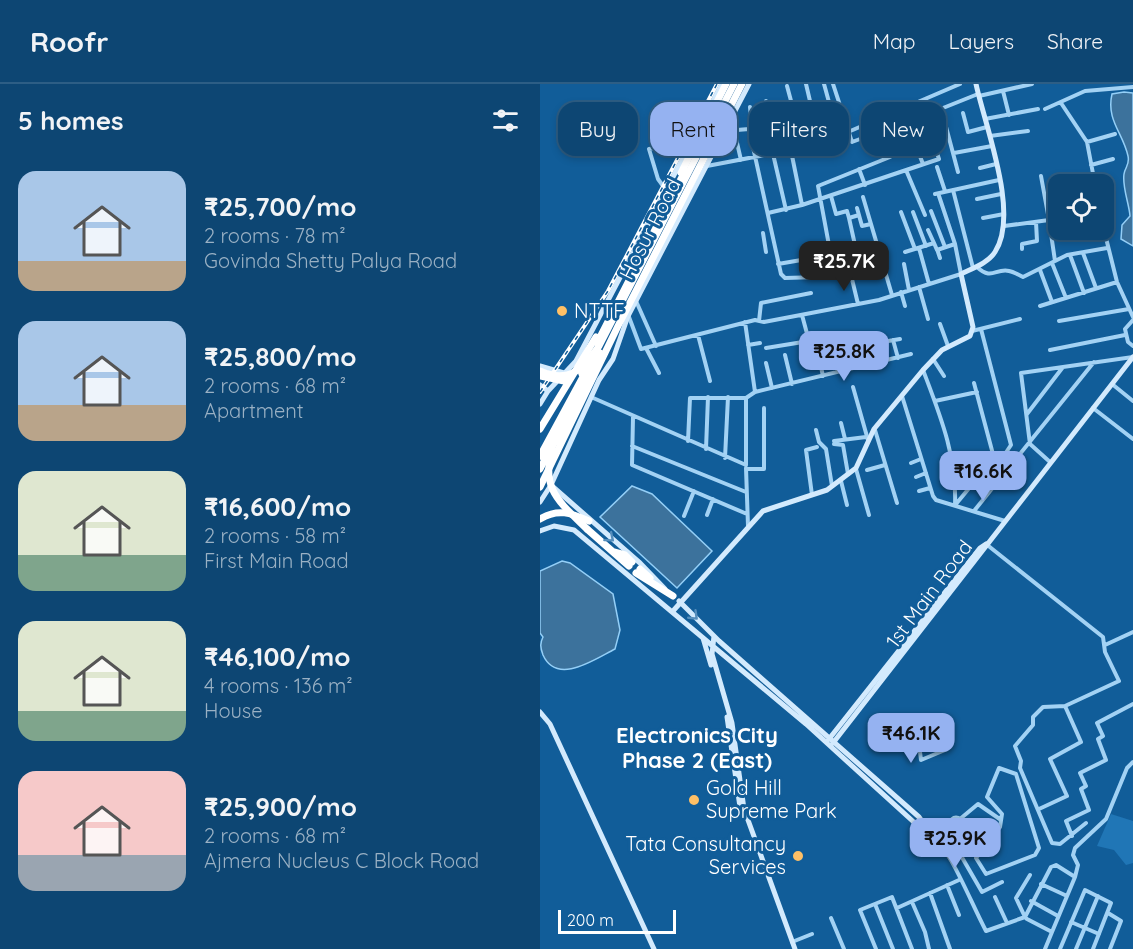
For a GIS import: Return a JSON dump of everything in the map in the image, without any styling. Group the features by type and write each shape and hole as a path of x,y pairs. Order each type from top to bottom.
{"highway":[{"path":"540,429 609,313 728,84"},
{"path":"540,371 560,377 572,374 584,366 599,346 728,84"},
{"name":"Hosur Road","path":"540,456 728,84"},
{"path":"540,469 740,84"},
{"name":"Hosur Road","path":"540,487 740,84"},
{"path":"540,376 558,381 576,377 588,369 600,353"},
{"path":"553,444 545,466 549,488 557,500 587,529 630,564"},
{"path":"540,519 550,514 565,512 589,520"},
{"path":"638,571 673,596"}],"street":[{"path":"717,102 728,84"},
{"path":"737,108 749,84"},
{"path":"806,84 810,102"},
{"path":"824,84 829,102"},
{"path":"832,84 837,102"},
{"path":"849,132 960,84"},
{"path":"628,316 642,349 745,322 802,315 858,304 975,268 995,252 1004,226 996,164 976,84"},
{"path":"946,108 979,95 1032,84"},
{"path":"1083,84 1085,91"},
{"path":"788,86 792,102"},
{"path":"1045,109 1085,91 1133,87"},
{"path":"1004,91 1009,115"},
{"path":"1060,103 1087,142 1093,174"},
{"path":"985,119 1038,109"},
{"path":"963,113 968,132 987,127"},
{"path":"768,213 802,205 939,159 928,128 945,123 958,172"},
{"path":"990,136 1028,131"},
{"path":"849,134 854,142 861,139"},
{"path":"1087,142 1115,134"},
{"path":"737,143 741,160"},
{"path":"954,153 992,146"},
{"path":"651,156 658,179 666,190"},
{"path":"540,404 548,391 576,361 685,156"},
{"path":"540,502 551,485 591,397 613,359 628,316 712,156"},
{"path":"707,166 755,156 778,264 785,278 818,277"},
{"path":"774,156 786,210"},
{"path":"792,156 802,205"},
{"path":"920,156 923,164"},
{"path":"831,256 817,189 820,184 890,157"},
{"path":"1091,165 1113,159"},
{"path":"980,168 996,164"},
{"path":"937,167 945,191"},
{"path":"859,169 865,185"},
{"path":"906,170 925,215"},
{"path":"1041,176 1048,214"},
{"path":"673,611 747,526 763,511 812,496 832,487 856,468 867,439 923,370 948,346 970,336 972,331 955,244 937,195 945,191 999,180"},
{"path":"953,190 975,268 984,273 1008,270 1023,277 1070,255 1107,248"},
{"path":"977,199 1001,194"},
{"path":"831,195 836,214 847,211 857,254"},
{"path":"863,197 892,295"},
{"path":"857,208 862,226 871,224"},
{"path":"931,211 945,247"},
{"path":"901,212 929,284"},
{"path":"913,212 926,246"},
{"path":"983,218 1004,214"},
{"path":"849,218 859,215"},
{"path":"1004,226 1048,220"},
{"path":"1022,249 1022,244 1037,241 1036,222"},
{"path":"928,230 940,258"},
{"path":"764,233 766,252"},
{"path":"764,240 774,238"},
{"path":"1051,240 1054,262 1066,298"},
{"path":"1106,240 1117,282 1133,318 1126,325 1125,335 1133,346"},
{"path":"904,252 934,243"},
{"path":"938,249 955,244"},
{"path":"1083,253 1096,288"},
{"path":"1070,255 1084,293"},
{"path":"778,264 813,258"},
{"path":"904,264 909,290"},
{"path":"1040,270 1052,302"},
{"path":"852,275 858,304"},
{"path":"1040,306 1117,282"},
{"path":"919,287 928,319"},
{"path":"901,292 905,306"},
{"path":"759,321 761,303 811,293"},
{"path":"636,301 656,346"},
{"path":"1059,321 1129,309"},
{"path":"766,348 809,341 802,315"},
{"path":"972,331 1020,320"},
{"path":"745,322 755,392"},
{"path":"940,324 948,346"},
{"path":"981,329 1011,445 999,463"},
{"path":"698,335 710,381"},
{"path":"1050,350 1125,335"},
{"path":"865,345 900,339"},
{"path":"893,340 898,358"},
{"path":"748,345 760,344"},
{"path":"646,348 659,373"},
{"path":"832,351 838,372"},
{"path":"850,353 854,368"},
{"path":"688,441 690,398 746,398 755,392 911,354"},
{"path":"785,355 792,384"},
{"path":"1050,462 1030,444 1021,373 1133,357"},
{"name":"1st Main Road","path":"830,742 984,551 986,544 1133,357"},
{"path":"819,358 823,376"},
{"path":"933,359 944,376"},
{"path":"974,511 1094,362"},
{"path":"766,363 772,388"},
{"path":"540,366 564,373"},
{"path":"1027,414 1064,367"},
{"path":"923,370 935,401 956,478 955,505"},
{"path":"804,381 806,389"},
{"path":"974,384 994,458 1007,470"},
{"path":"1111,384 1133,401"},
{"path":"540,385 548,391"},
{"path":"853,387 867,439"},
{"path":"935,401 977,392"},
{"path":"902,396 930,488 936,500 1005,520"},
{"path":"591,397 725,458 747,467 764,470 764,408"},
{"path":"706,449 708,397"},
{"path":"725,458 728,397"},
{"path":"746,398 747,526"},
{"path":"1093,408 1133,439"},
{"path":"633,417 632,465 747,514"},
{"path":"841,423 844,439"},
{"path":"874,429 897,503"},
{"path":"816,430 819,442 826,449 832,487"},
{"path":"848,474 843,445 834,443 844,439 867,439"},
{"path":"632,446 746,492"},
{"path":"812,496 806,450 817,447"},
{"path":"955,505 994,458"},
{"path":"910,463 921,459"},
{"path":"867,470 885,465"},
{"path":"856,468 869,515"},
{"path":"916,477 926,473"},
{"path":"841,481 847,505"},
{"path":"551,485 640,563 714,636 830,742"},
{"path":"919,491 930,488"},
{"path":"684,516 694,491"},
{"path":"707,515 713,499"},
{"path":"540,531 554,526 574,530 673,611 712,647 919,816 934,835 986,930 1025,917"},
{"path":"986,544 1100,634 1105,645 1105,652 1119,681 1065,706 1042,707 1033,717 1033,725 1015,746 1021,761 1020,768 1039,809 1039,818 1052,843 1060,844 1086,823"},
{"path":"1105,645 1133,632"},
{"path":"714,636 713,661 732,723 744,809 794,949"},
{"path":"703,638 727,715 740,810 794,949"},
{"path":"1072,836 1066,821 1089,810 1081,789 1086,786 1080,773 1106,760 1098,739 1103,736 1098,723 1133,704"},
{"path":"1039,809 1066,796 1050,759 1081,742 1065,706"},
{"path":"540,712 550,724 654,949"},
{"path":"916,720 921,760 945,750"},
{"path":"1045,949 1075,877 1078,865 1073,855 1075,848 1106,819 1127,768 1133,762"},
{"path":"999,768 1017,776 1039,848 1035,855 987,874 976,859 982,853 1000,827 1002,814 987,797 999,768"},
{"path":"934,835 950,824 953,818 960,819 978,804 1001,820"},
{"path":"958,828 961,824 960,819"},
{"path":"950,824 958,828 982,853"},
{"path":"945,828 982,892 1002,882"},
{"path":"1025,917 1031,901 1051,867 1056,865 1075,877"},
{"path":"1016,898 1030,875"},
{"path":"897,909 959,880"},
{"path":"1041,884 1067,896"},
{"path":"947,885 959,915"},
{"path":"1060,949 1085,890 1111,903 1094,948 1099,949"},
{"path":"1014,892 1025,917 1052,932"},
{"path":"930,893 950,949"},
{"path":"1076,949 1098,896"},
{"path":"876,949 860,910 892,897 911,949"},
{"path":"995,897 1007,923"},
{"path":"1031,901 1058,916"},
{"path":"912,902 925,932 929,949"},
{"path":"875,904 893,949"},
{"path":"1107,913 1121,921 1110,949"},
{"path":"831,918 844,949"},
{"path":"1071,922 1099,934"},
{"path":"792,942 812,934"}],"shaded area":[{"path":"1133,93 1133,246 1121,239 1122,225 1130,216 1124,179 1128,159 1111,111 1112,94"},
{"path":"632,486 652,494 712,551 677,588 600,517"},
{"path":"562,561 570,563 613,594 620,630 615,649 577,667 557,669 549,664 542,652 540,571"},
{"path":"1111,814 1133,821 1133,863 1126,865 1114,850 1097,846"}],"railway":[{"path":"540,392 608,291 717,84"}],"place":[{"name":"NTTF","path":"562,311"},
{"name":"Gold Hill Supreme Park","path":"694,800"},
{"name":"Tata Consultancy Services","path":"798,856"}],"district":[{"name":"Electronics City Phase 2 (East)","path":"697,748"}]}
